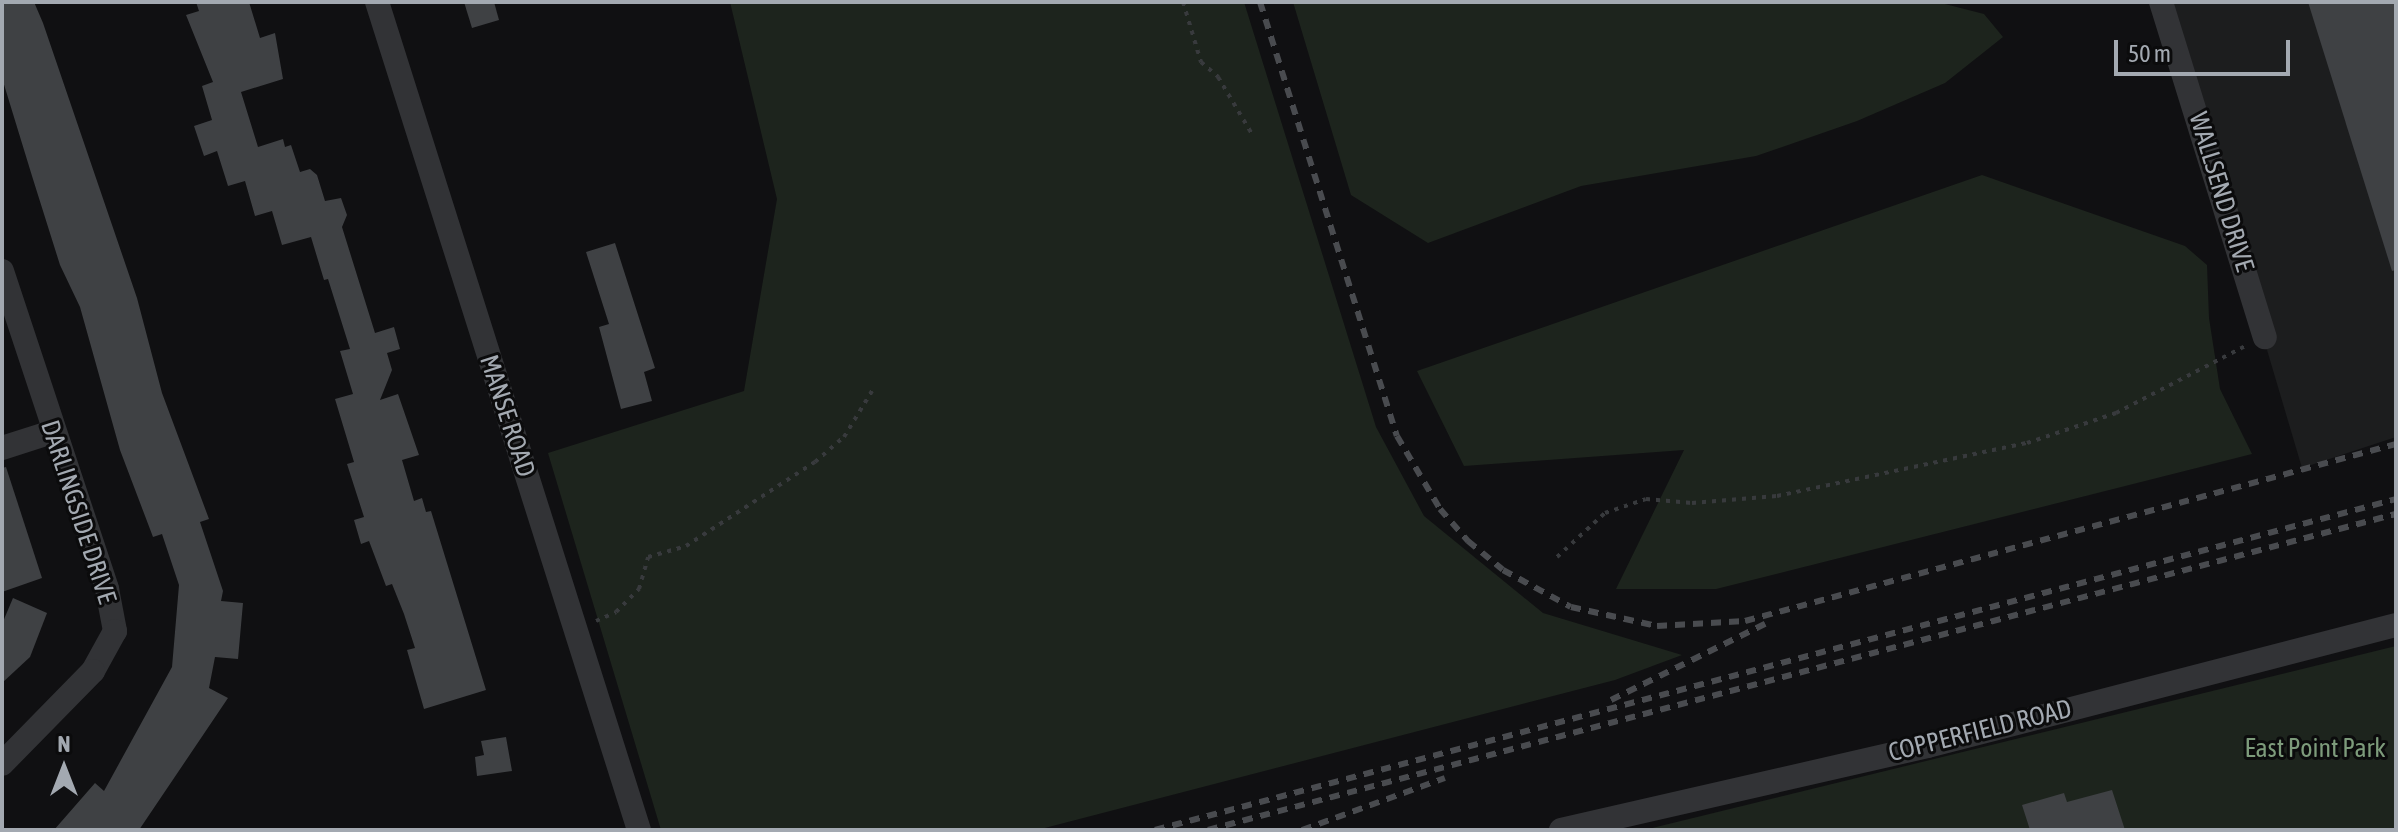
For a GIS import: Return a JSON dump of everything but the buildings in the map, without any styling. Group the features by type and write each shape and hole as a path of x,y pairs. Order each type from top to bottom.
{"street":[{"name":"MANSE ROAD","path":"377,2 639,830"},
{"name":"WALLSEND DRIVE","path":"2161,2 2265,337"},
{"name":"DARLINGSIDE DRIVE","path":"2,271 52,432 107,589 115,631 93,671 2,764"},
{"path":"2,448 52,432"},
{"name":"COPPERFIELD ROAD","path":"1561,830 1928,746 2396,625"}],"path":[{"path":"1183,2 1201,62 1218,77 1252,134"},
{"path":"1557,557 1605,513 1646,499 1692,503 1777,496 2027,443 2116,413 2201,365 2265,337"},
{"path":"576,631 616,612 639,589 648,557 686,546 815,462 844,437 872,391"}],"shaded area":[{"path":"2164,2 2396,2 2396,437 2302,468"}],"green space":[{"path":"730,2 1244,2 1376,427 1424,516 1543,613 1682,655 1615,680 1037,830 661,830 548,453 744,391 777,199"},
{"path":"1293,2 1941,3 1984,14 2003,37 1945,83 1857,121 1756,156 1581,186 1428,243 1351,195"},
{"path":"1982,175 2185,246 2207,265 2209,318 2220,389 2252,454 1716,589 1616,589 1684,450 1464,466 1417,371"},
{"name":"East Point Park","path":"2396,646 2396,830 1644,830"}],"railway":[{"path":"1260,2 1397,436 1440,509 1468,541 1503,570 1571,607 1657,626 1745,621 2396,444"},
{"path":"1155,830 2396,499"},
{"path":"1208,830 2396,514"},
{"path":"1611,700 1765,624"},
{"path":"1302,830 1445,778"}]}
